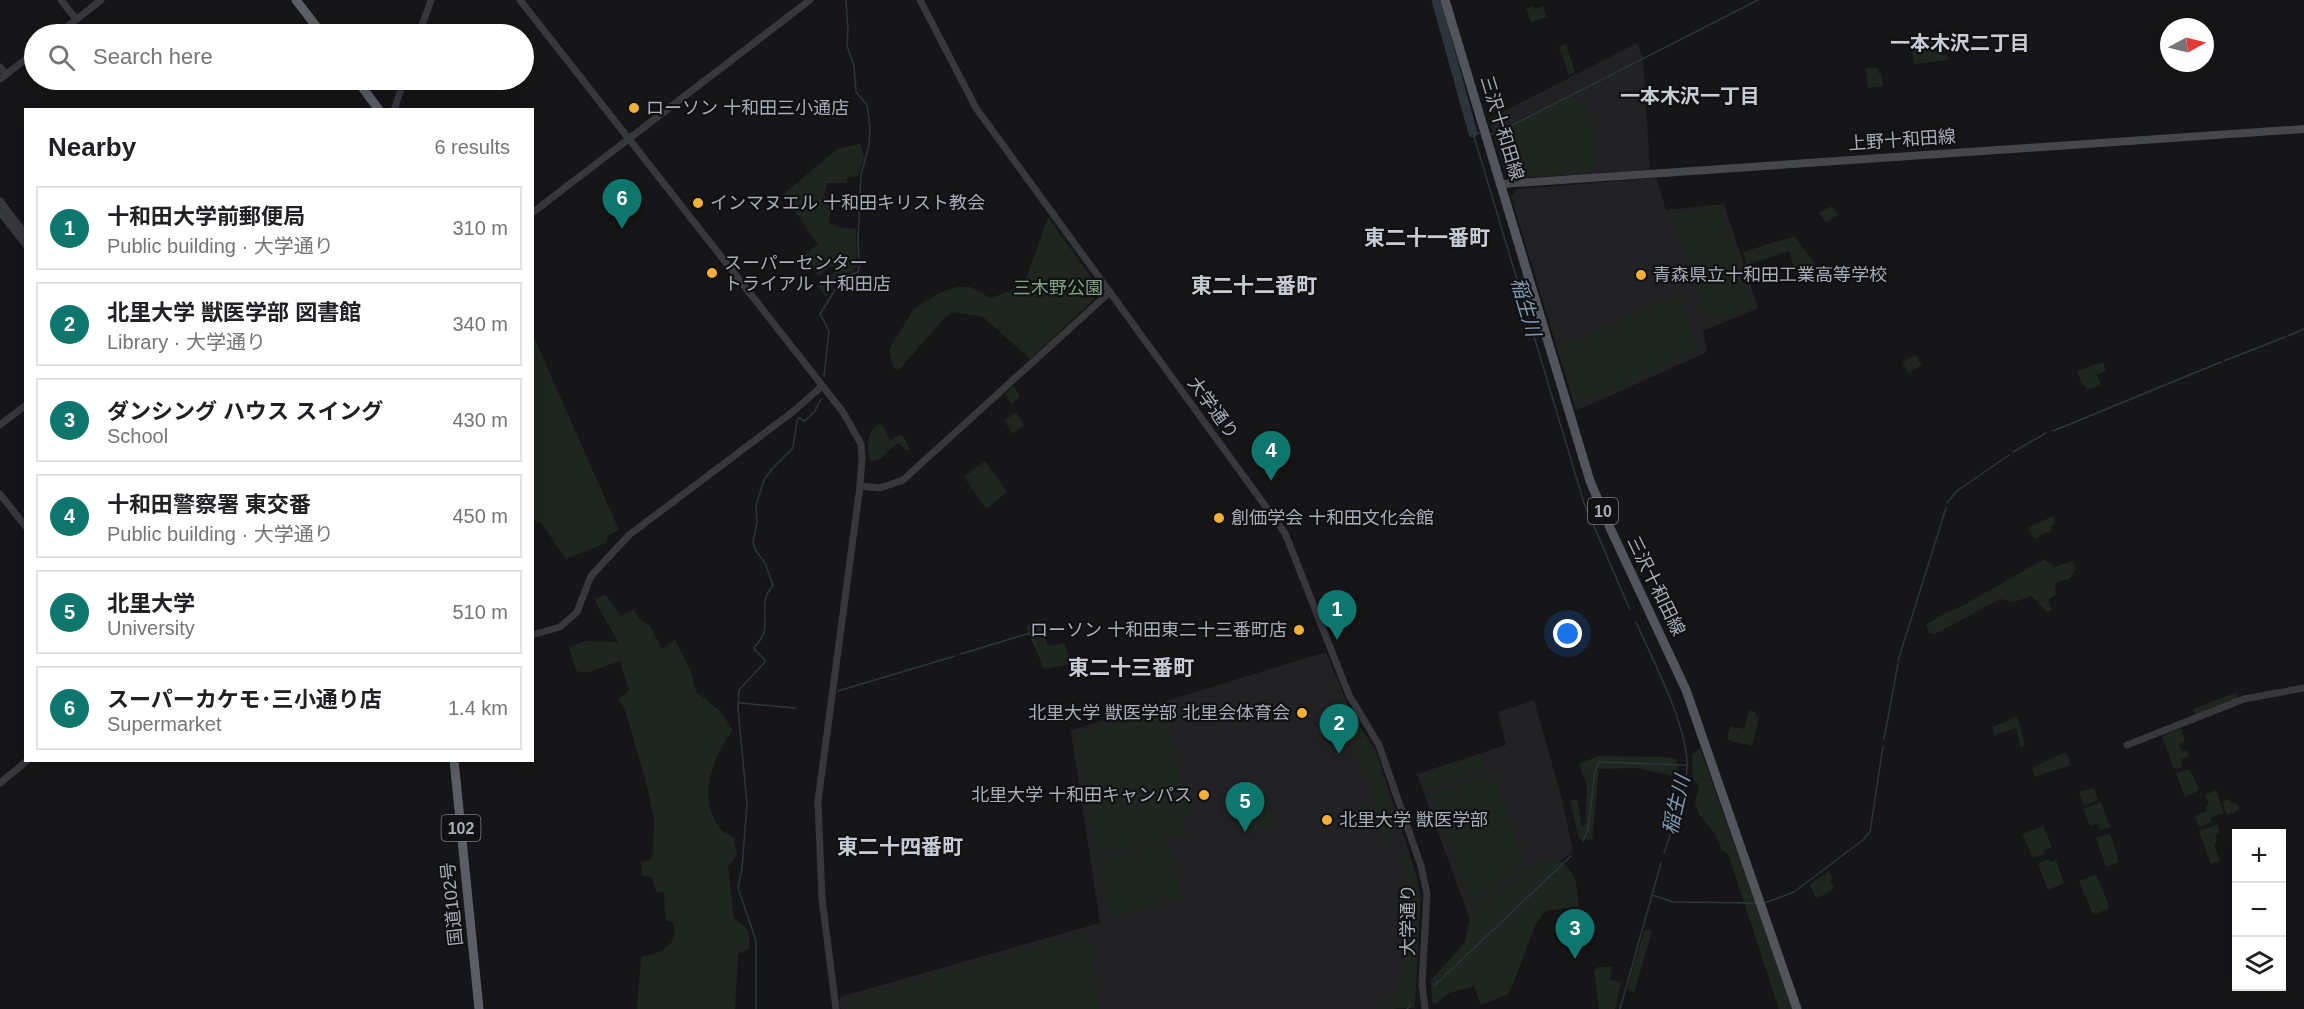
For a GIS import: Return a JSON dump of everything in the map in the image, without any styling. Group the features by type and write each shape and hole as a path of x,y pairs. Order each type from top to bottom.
{"highway":[{"path":"296,0 314,24"},
{"path":"365,90 378,108"},
{"name":"国道102号","path":"454,762 479,1009"}],"main road":[{"name":"三沢十和田線","path":"1445,0 1590,481 1686,690 1797,1009"},
{"name":"上野十和田線","path":"1502,184 2304,129"}],"street":[{"path":"61,0 76,19"},
{"path":"70,24 101,0"},
{"path":"423,24 431,0"},
{"path":"520,0 843,412 861,444 860,486 818,801 822,899 836,1009"},
{"path":"534,211 810,0"},
{"name":"大学通り","path":"920,0 976,108 1276,520 1294,551 1349,695 1379,745 1420,866 1426,894 1422,984 1425,1009"},
{"path":"0,67 3,77 24,61"},
{"path":"395,108 401,90"},
{"path":"0,201 24,232"},
{"path":"0,212 24,242"},
{"path":"860,486 880,488 903,480 1110,292"},
{"path":"534,634 560,627 577,612 597,568 629,535 795,410 822,386"},
{"path":"0,424 24,406"},
{"path":"0,494 24,524"},
{"path":"2127,745 2244,699 2304,688"},
{"path":"0,783 26,762"}],"shaded area":[{"path":"1637,43 1643,56 1650,171 1513,178 1505,173 1489,119"},
{"name":"青森県立十和田工業高等学校","path":"1656,178 1666,210 1724,204 1758,308 1703,331 1707,352 1576,411 1511,196 1517,189"},
{"path":"1326,652 1350,710 1376,751 1417,877 1421,898 1415,978 1394,1009 841,1009 839,1000 843,996 1100,923 1072,730"},
{"path":"1534,700 1562,799 1573,851 1478,924 1470,920 1417,774 1506,745 1498,712"}],"green space":[{"path":"1533,6 1535,9 1543,6 1547,17 1531,22 1526,8"},
{"path":"1925,37 1926,42 1935,41 1936,50 1941,51 1941,55 1947,55 1948,60 1914,64 1910,40"},
{"path":"1566,44 1575,72 1569,75 1559,47"},
{"path":"1877,67 1878,73 1881,73 1883,86 1868,88 1866,69"},
{"path":"1573,95 1585,103 1595,125 1596,160 1594,166 1588,172 1529,176 1512,137 1502,139 1500,131 1561,97"},
{"path":"860,144 864,158 858,176 848,177 846,183 827,183 824,195 831,202 829,223 856,229 857,266 853,271 843,274 826,297 817,285 829,279 835,270 831,266 818,276 804,256 818,244 783,194 839,148"},
{"path":"1832,206 1839,215 1826,223 1819,213"},
{"path":"1720,207 1752,305 1748,309 1708,323 1672,215"},
{"name":"三木野公園","path":"1048,217 1102,292 1030,359 983,317 953,312 943,319 898,371 893,366 889,349 914,309 939,293 956,287 970,287 991,298 1025,282"},
{"path":"1795,236 1817,267 1796,274 1789,251 1747,265 1743,252"},
{"path":"1678,294 1700,350 1606,393 1574,402 1558,346 1588,336"},
{"path":"534,337 619,530 608,536 606,543 566,559 541,523 534,520"},
{"path":"1915,355 1922,365 1909,373 1902,362"},
{"path":"2103,362 2106,371 2097,375 2101,385 2088,390 2085,385 2082,385 2077,371"},
{"path":"1014,386 1020,396 1012,404 1005,394"},
{"path":"1016,412 1024,425 1013,434 1004,421"},
{"path":"879,424 883,426 890,440 899,435 904,437 910,450 905,450 899,443 883,457 871,462 868,441 872,431"},
{"path":"985,461 1007,492 986,509 964,477"},
{"path":"2053,516 2056,523 2051,527 2052,530 2034,539 2028,528"},
{"path":"2044,559 2055,567 2072,561 2076,569 2069,579 2055,583 2056,595 2048,600 2052,610 2047,612 2032,596 2014,602 2000,599 1935,634 1929,633 1926,625"},
{"path":"605,595 621,616 633,610 650,626 662,649 675,640 690,669 696,692 720,711 733,730 714,764 708,790 712,816 720,829 734,838 737,855 728,867 734,918 745,927 749,937 749,948 738,954 735,1009 637,1009 641,957 666,948 671,943 674,931 673,923 665,919 664,892 656,892 652,877 642,876 641,863 651,859 653,853 654,819 645,778 625,710 618,700 629,690 620,661 586,673 576,671 569,647 586,641 618,642 594,599"},
{"path":"1039,620 1048,646 1065,643 1070,664 1044,669 1026,626"},
{"path":"1335,685 1348,714 1375,753 1398,827 1390,830 1389,841 1378,819 1370,781 1336,712 1333,698"},
{"path":"2235,693 2238,696 2236,699 2196,715 2193,709"},
{"path":"1163,708 1189,809 1183,823 1185,835 1096,856 1077,734"},
{"path":"1749,710 1756,712 1755,716 1759,717 1752,746 1727,740 1730,726 1744,729"},
{"path":"2017,716 2025,745 2021,748 2016,728 1994,735 1993,727"},
{"path":"2181,728 2185,741 2179,744 2182,751 2187,749 2189,756 2180,759 2183,767 2174,769 2162,736"},
{"path":"1700,748 1793,1009 1779,1009 1728,854 1722,850 1716,835 1698,813 1695,803 1699,785 1693,779 1692,755"},
{"path":"2062,753 2068,756 2071,765 2035,777 2032,768"},
{"path":"1480,755 1485,771 1427,790 1422,774"},
{"path":"1598,756 1666,757 1676,759 1679,771 1674,776 1636,768 1599,769 1592,840 1579,839 1570,800 1577,800 1582,826 1585,826 1587,785 1579,764"},
{"path":"2189,769 2200,790 2185,797 2176,773"},
{"path":"1494,772 1525,860 1523,864 1471,903 1432,794"},
{"path":"2094,788 2098,800 2084,806 2079,792"},
{"path":"2216,790 2224,813 2210,818 2211,822 2199,827 2195,816 2207,811 2206,806 2209,804 2205,795"},
{"path":"1226,796 1237,801 1241,815 1270,809 1273,825 1237,831"},
{"path":"2229,799 2232,804 2236,802 2239,810 2227,815 2222,802"},
{"path":"2101,802 2110,827 2100,830 2098,824 2090,826 2083,809"},
{"path":"2217,824 2220,833 2215,836 2217,842 2214,844 2220,861 2211,864 2199,831"},
{"path":"2043,826 2052,847 2044,851 2045,854 2033,858 2022,834"},
{"path":"2110,833 2119,862 2106,867 2096,838"},
{"path":"1169,841 1184,899 1109,917 1097,859"},
{"path":"1408,855 1416,880 1420,904 1415,1008 1374,1009 1394,991 1403,972 1405,951 1402,925 1407,921 1403,894 1408,886 1401,856"},
{"path":"1557,859 1573,874 1579,906 1546,911 1536,923 1508,994 1481,1005 1474,986 1449,993 1434,1005 1431,980 1464,944 1471,915 1530,867"},
{"path":"2049,859 2051,862 2056,860 2064,883 2048,890 2038,864"},
{"path":"1829,871 1833,878 1830,881 1834,888 1817,899 1809,885"},
{"path":"2096,874 2108,903 2108,909 2093,915 2079,881"},
{"path":"1644,931 1652,931 1634,993 1627,989"},
{"path":"1086,932 1089,934 1100,1009 846,1009 850,999"},
{"path":"1598,967 1612,967 1610,980 1621,982 1615,1009 1599,1009 1594,971"}],"waterway":[{"path":"824,377 829,331 820,314 843,277 858,272 861,175 869,145 870,127 867,105 856,92 854,66 847,46 846,0"},
{"name":"稲生川","path":"1436,0 1473,133"},
{"path":"1491,134 1758,0"},
{"name":"稲生川","path":"1480,133 1473,133 1584,503 1630,610"},
{"path":"2288,336 2304,329"},
{"path":"2224,361 2285,337"},
{"path":"2053,431 2221,362"},
{"path":"756,1009 756,941 738,888 742,868 747,804 738,708 739,690 765,660 754,647 763,635 765,601 773,585 765,563 756,551 753,542 757,522 756,505 764,480 793,448 797,420 799,418 805,421 815,411 821,399"},
{"path":"2013,452 2046,433"},
{"path":"1947,503 1957,491 2009,455"},
{"path":"1898,661 1946,508"},
{"name":"稲生川","path":"1636,622 1668,692 1685,747 1687,764 1685,787 1664,853"},
{"path":"961,654 1030,633 1035,645"},
{"path":"838,691 955,656"},
{"path":"1884,739 1898,664"},
{"path":"740,703 796,708"},
{"path":"1765,903 1794,892 1863,840 1870,832 1883,746"},
{"path":"1583,841 1588,829 1595,771 1599,762 1686,765"},
{"path":"1434,986 1571,856"},
{"name":"稲生川","path":"1620,1009 1661,863"},
{"path":"1652,895 1673,902 1757,903"},
{"path":"1407,1009 1411,1005"}],"place":[{"name":"ローソン 十和田三小通店","path":"634,108"},
{"name":"インマヌエル 十和田キリスト教会","path":"698,203"},
{"name":"スーパーカケモ･三小通り店","path":"622,229"},
{"name":"スーパーセンター トライアル 十和田店","path":"712,273"},
{"name":"青森県立十和田工業高等学校","path":"1641,275"},
{"name":"十和田警察署 東交番","path":"1271,481"},
{"name":"創価学会 十和田文化会館","path":"1219,518"},
{"name":"ローソン 十和田東二十三番町店","path":"1299,630"},
{"name":"十和田大学前郵便局","path":"1337,640"},
{"name":"北里大学 獣医学部 北里会体育会","path":"1302,713"},
{"name":"北里大学 獣医学部 図書館","path":"1339,754"},
{"name":"北里大学 十和田キャンパス","path":"1204,795"},
{"name":"北里大学 獣医学部","path":"1327,820"},
{"name":"北里大学","path":"1245,832"},
{"name":"ダンシング ハウス スイング","path":"1575,959"}],"district":[{"name":"一本木沢二丁目","path":"1960,43"},
{"name":"一本木沢一丁目","path":"1690,96"},
{"name":"東二十一番町","path":"1427,237"},
{"name":"東二十二番町","path":"1254,285"},
{"name":"東二十三番町","path":"1131,667"},
{"name":"東二十四番町","path":"900,846"}]}
